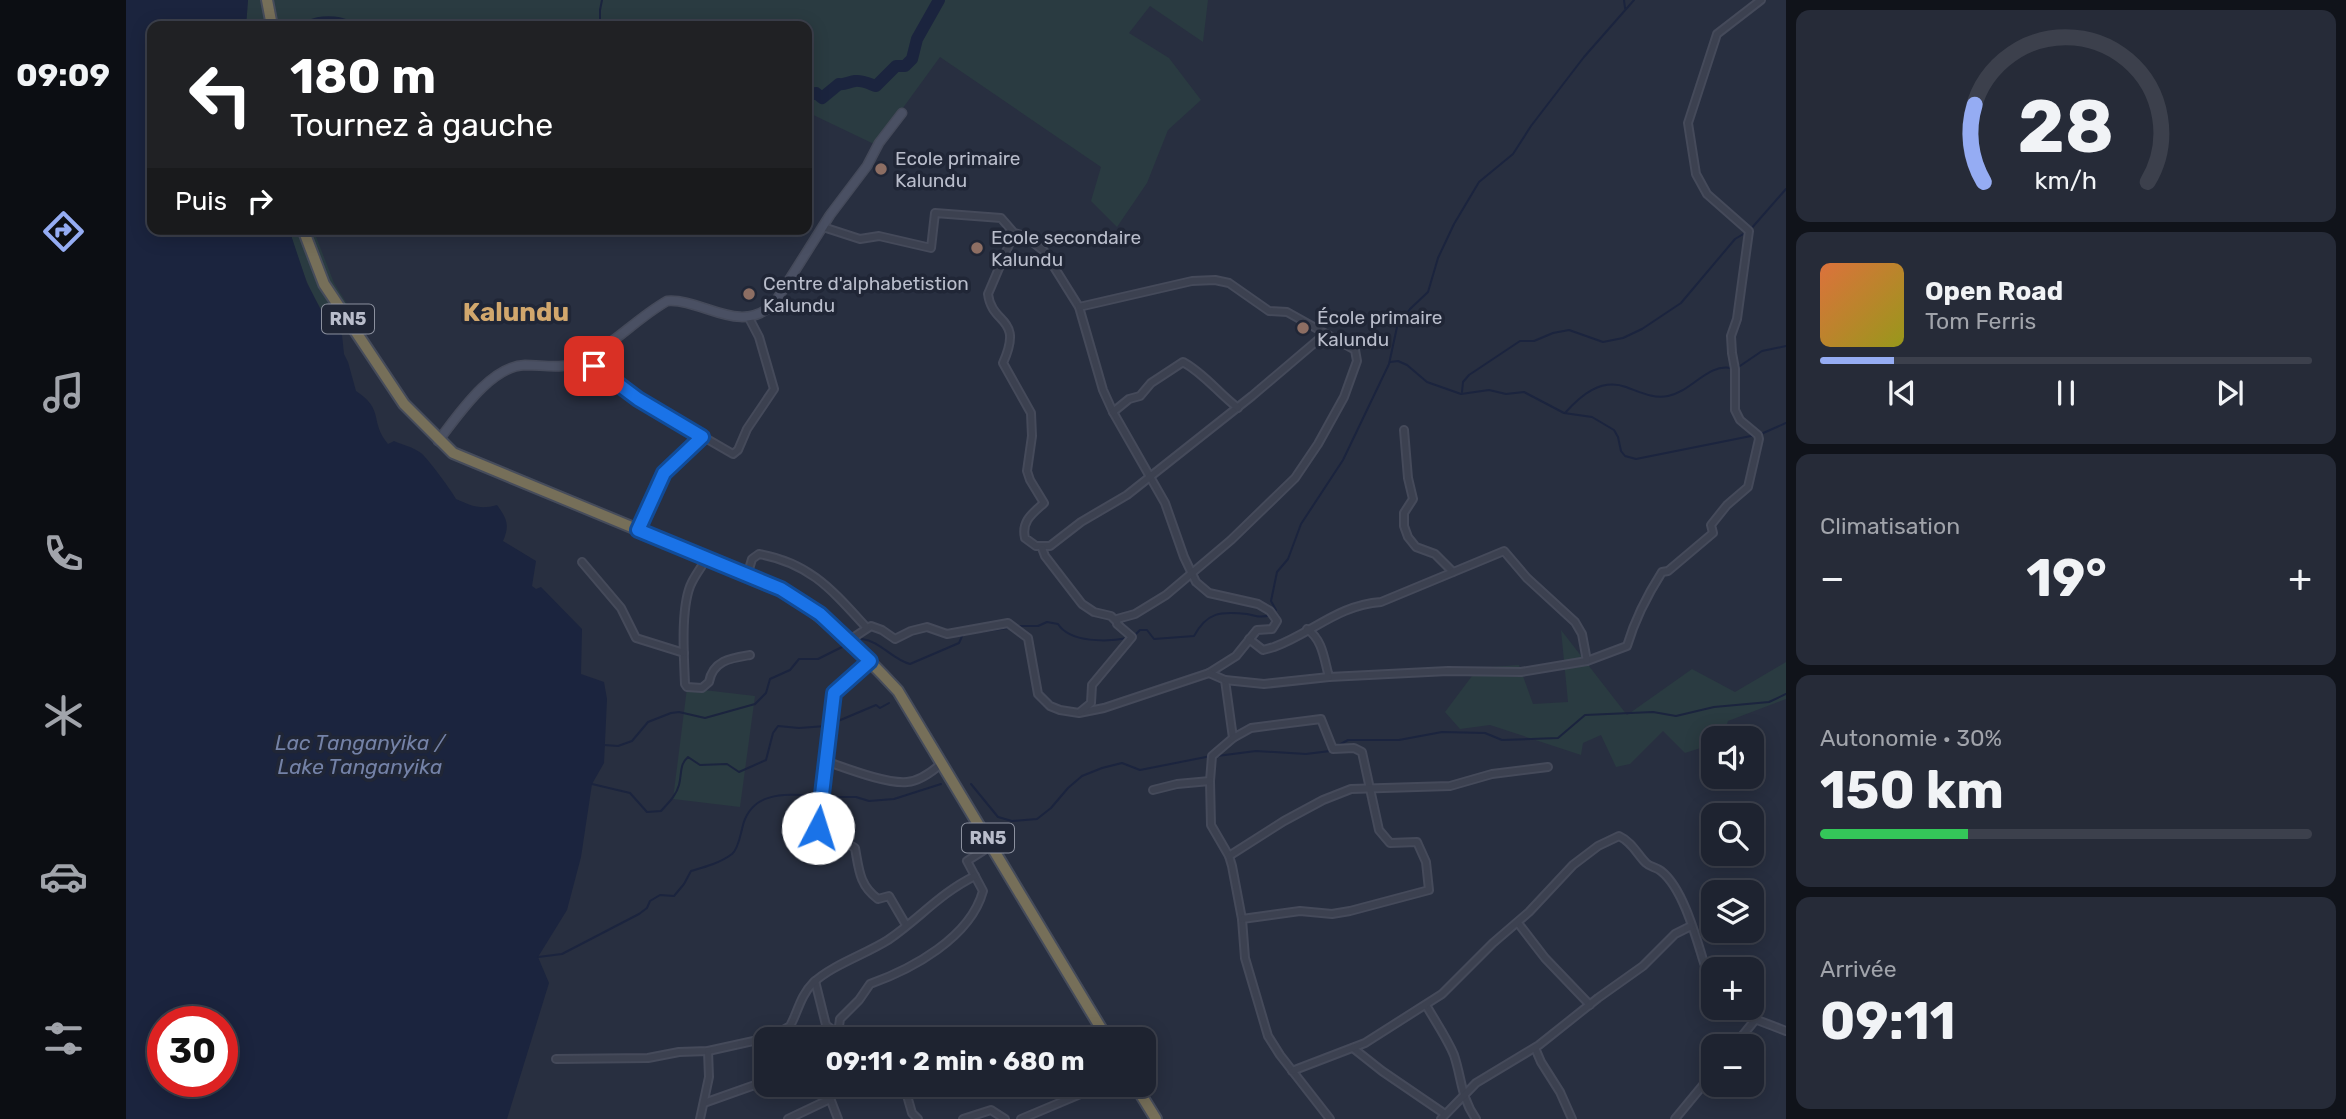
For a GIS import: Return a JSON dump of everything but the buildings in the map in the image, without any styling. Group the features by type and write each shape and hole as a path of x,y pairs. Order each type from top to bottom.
{"highway":[{"path":"267,0 271,21"},
{"name":"RN5","path":"305,235 324,284 404,404 438,441 453,453 781,589 820,614 870,661 898,691 1100,1027"},
{"path":"1142,1097 1156,1119"}],"street":[{"path":"1209,673 1224,680 1264,684 1329,677 1448,671 1521,672 1587,662 1627,646 1633,625 1639,617 1640,606 1662,572 1668,571 1713,533 1711,525 1727,505 1745,492 1752,477 1759,439 1735,410 1735,369 1731,336 1737,318 1749,231 1707,194 1696,174 1688,122 1717,34 1760,0"},
{"path":"438,441 468,400 500,374 521,365 570,366 585,359 667,302 678,300 716,314 759,315 774,304 823,227 867,166 879,143 902,113"},
{"path":"823,227 860,239 879,236 931,247 934,213 1001,218 1014,233 1025,236 1044,251 1079,307 1096,369 1113,412 1172,518 1191,574 1209,593 1248,600 1270,611 1277,621 1272,629 1257,630 1237,656 1209,673 1104,708 1079,713 1050,706 1038,694 1028,638 1008,623 944,634 927,627 895,639 874,626 866,627 848,641"},
{"path":"1014,233 988,294 989,305 1004,320 1010,331 1010,344 1003,363 1031,414 1032,436 1027,471 1044,503 1026,521 1023,531 1029,542 1042,548 1050,546 1087,518 1127,495 1238,408 1325,334"},
{"path":"1079,307 1192,281 1215,280 1229,283 1269,311 1287,312 1354,350 1357,361 1344,397 1296,478 1231,540 1166,595 1143,610 1122,616 1116,621"},
{"path":"585,359 638,399 733,454 774,389 759,337 748,316"},
{"path":"1113,412 1129,399 1140,396 1156,379 1183,362 1210,381 1238,408"},
{"path":"1404,430 1408,478 1413,499 1404,513 1406,532 1416,547 1436,554 1453,572"},
{"path":"638,530 664,473 702,437"},
{"path":"1042,548 1045,556 1082,604 1094,612 1111,616 1132,638 1092,685 1091,703 1079,713"},
{"path":"1249,639 1263,650 1283,644 1344,610 1381,602 1453,572 1475,566 1504,551 1527,578 1575,622 1583,634 1587,662"},
{"path":"747,576 752,559 759,554 798,565 831,590 866,627"},
{"path":"706,558 689,588 684,653 685,685 702,688 723,660 751,655"},
{"path":"582,562 621,608 636,638 684,653"},
{"path":"1307,629 1316,635 1320,643 1329,677"},
{"path":"870,661 834,693 818,828 823,836 855,848 858,874 865,887 878,899 889,896 906,925"},
{"path":"1224,680 1233,738"},
{"path":"1242,919 1300,911 1332,914 1429,890 1426,862 1417,842 1396,844 1383,837 1362,752 1354,748 1333,749 1321,719 1251,729 1233,738 1212,756 1210,781 1211,825 1230,856 1242,919 1245,958 1268,1036 1330,1119"},
{"path":"825,761 877,778 908,782 922,777 943,763"},
{"path":"1230,856 1284,821 1323,800 1351,789 1450,786 1492,774 1548,767"},
{"path":"1153,790 1177,784 1210,781"},
{"path":"1292,1071 1382,1034 1426,1005 1454,984 1584,855 1611,838 1619,836 1626,839 1648,866 1660,870 1671,883 1685,908 1702,957"},
{"path":"837,1027 840,1019 870,984 889,978 920,962 943,945 965,922 983,894 967,861 992,845"},
{"path":"556,1059 648,1058 679,1052 708,1051 771,1037 785,1030 793,1021 798,1004 815,981 830,970 884,942 941,895 975,876"},
{"path":"1518,923 1545,958 1590,1005"},
{"path":"1353,1048 1443,1117 1476,1083 1535,1048 1643,966 1675,934 1691,926"},
{"path":"815,981 828,1027"},
{"path":"1426,1005 1452,1052 1461,1081 1462,1095 1476,1119"},
{"path":"1744,1034 1755,1020 1786,1031"},
{"path":"1535,1048 1572,1119"},
{"path":"700,1119 709,1077 708,1051"},
{"path":"704,1103 754,1085"},
{"path":"1675,1119 1701,1088"},
{"path":"908,1097 912,1113 918,1119"},
{"path":"1021,1119 1077,1097"},
{"path":"788,1119 830,1099 838,1119"},
{"path":"963,1119 991,1110 1005,1119"}],"shaded area":[{"path":"248,0 1208,0 1203,42 1150,6 1129,33 1169,58 1201,100 1168,130 1147,183 1117,227 1091,201 1101,167 940,57 876,145 812,114 812,21 246,21"},
{"path":"291,235 315,235 334,283 359,323 342,335 315,299"},
{"path":"1561,630 1627,715 1692,669 1735,692 1786,662 1786,699 1728,721 1727,726 1701,726 1701,748 1685,753 1663,731 1630,764 1616,767 1601,735 1583,743 1581,755 1490,725 1460,729 1445,712 1478,668 1519,665 1533,704 1568,702"},
{"path":"687,688 755,696 740,807 673,799"}],"water":[{"name":"Lac Tanganyika / Lake Tanganyika","path":"126,0 248,0 246,21 147,21 147,235 291,235 307,283 325,318 342,335 344,354 356,391 371,404 382,436 388,444 394,441 421,453 456,499 476,506 497,505 506,522 503,541 536,561 532,586 536,589 541,587 582,629 581,674 604,682 607,699 604,763 592,784 581,857 567,910 538,957 549,983 507,1119 126,1119"}],"waterway":[{"path":"600,21 602,0"},
{"path":"812,94 816,93 822,98 839,84 855,81 876,86 896,66 905,66 912,59 917,39 939,0"},
{"path":"1624,0 1625,8"},
{"path":"1274,612 1276,610 1271,601 1277,572 1288,559 1301,524 1343,460 1389,364 1397,327 1410,309 1428,292 1438,258 1454,224 1479,182 1513,154 1584,57 1634,0"},
{"path":"1750,230 1786,189"},
{"path":"1462,392 1463,382 1469,375 1520,341 1534,341 1569,330 1603,342 1623,338 1642,329 1681,303 1735,239 1745,233"},
{"path":"1737,368 1762,351 1786,346"},
{"path":"1390,362 1398,361 1407,365 1427,382 1461,394 1489,390 1506,394 1524,392 1564,413 1592,417 1614,430 1621,451 1625,456 1636,459 1756,435"},
{"path":"1565,413 1585,394 1600,387 1617,385 1662,397 1684,389 1715,370 1731,368"},
{"path":"1761,434 1786,423"},
{"path":"1133,637 1140,630 1147,630 1154,639 1194,636 1204,622 1222,613 1261,617 1270,615"},
{"path":"1017,626 1038,626 1047,622 1058,624 1071,635 1090,640 1128,638"},
{"path":"862,639 875,643 910,664 959,643 963,634 1008,628"},
{"path":"604,745 618,746 632,741 648,722 671,713 679,712 705,718 755,704 766,693 770,679 790,670 799,659 818,659 844,646"},
{"path":"1337,746 1348,740 1399,740 1442,732 1485,733 1502,740 1558,738 1585,715 1653,712 1676,716 1714,707 1769,702 1786,694"},
{"path":"831,724 876,705 880,708 889,703"},
{"path":"592,784 630,793 647,812 661,811 676,793 682,766 688,757 700,765 727,764 739,772 766,760 773,733 778,726 826,726"},
{"path":"1217,756 1256,751 1306,754 1330,751"},
{"path":"971,784 998,817 1012,821 1037,819 1082,776 1102,768 1122,763 1140,770 1211,756"},
{"path":"823,797 856,797 869,801 894,799 941,784"},
{"path":"538,957 562,954 639,914 647,908 650,901 660,895 674,896 691,871 717,862 734,852 746,816 761,801 782,795 818,796"}],"place":[{"name":"Ecole primaire Kalundu","path":"881,169"},
{"name":"Ecole secondaire Kalundu","path":"977,248"},
{"name":"Centre d'alphabetistion Kalundu","path":"749,294"},
{"name":"École primaire Kalundu","path":"1303,328"}],"district":[{"name":"Kalundu","path":"516,312"}],"route":[{"path":"594,366 638,399 702,437 664,473 638,530 781,589 820,614 870,661 834,693 818,828"}]}
